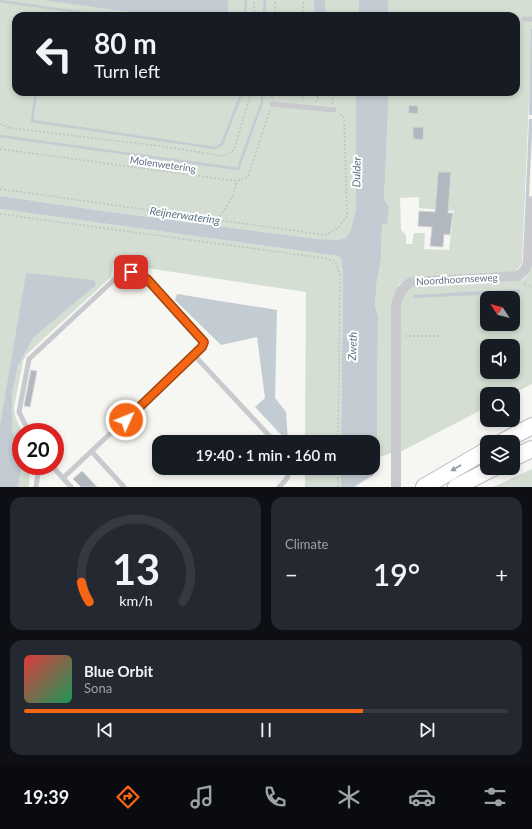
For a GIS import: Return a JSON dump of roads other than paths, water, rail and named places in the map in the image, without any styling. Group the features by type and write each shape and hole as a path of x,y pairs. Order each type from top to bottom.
{"main road":[{"path":"515,435 532,426"},
{"path":"520,455 532,449"},
{"path":"424,487 480,454"},
{"path":"456,487 480,475"}],"street":[{"name":"Noordhoornseweg","path":"396,487 395,336 396,305 399,294 405,286 411,282 520,274 525,270 528,262 532,201"}],"lane":[{"path":"524,18 532,19"},
{"path":"272,104 332,110"},
{"path":"24,423 19,412 29,360 118,276 127,273 135,273 148,280 203,339 204,342 202,347 194,355 63,478"},
{"path":"194,355 268,435"},
{"path":"92,452 124,487"},
{"path":"36,487 38,475"},
{"path":"60,475 72,487"},
{"path":"279,487 285,482 289,475"}],"water":[{"path":"43,0 228,0 228,12 130,12"},
{"path":"314,0 325,0 325,12 314,12"},
{"path":"359,0 388,0 388,12 358,12"},
{"path":"531,29 532,115 529,115"},
{"path":"356,96 389,96 384,200 389,207 387,224 382,224 381,260 377,280 375,305 378,316 377,435 341,435 343,274 341,259 338,256 0,209 0,196 318,239 337,240 346,238 351,229 356,208"},
{"path":"529,119 532,119 532,132 526,261 523,261"},
{"path":"26,273 94,280 96,285 34,337 18,366 12,394 12,475 20,475 18,487 0,487 0,424"},
{"path":"520,289 520,291 484,291"},
{"path":"480,291 480,295 413,298 413,295"},
{"path":"177,294 277,310 275,398 286,412 288,435 281,435 255,407 265,398 257,337 221,345 175,300"},
{"path":"341,475 373,475 373,487 341,487"}],"waterway":[{"path":"245,12 246,0"},
{"path":"264,12 265,0"},
{"path":"0,1 78,12"},
{"path":"35,96 32,121 215,148 222,144 240,96"},
{"path":"0,136 238,169 262,102 262,96"}],"water label":[{"name":"Dulder","path":"356,172"},
{"name":"Reijnerwatering","path":"185,215"},
{"name":"Zweth","path":"352,346"}]}
